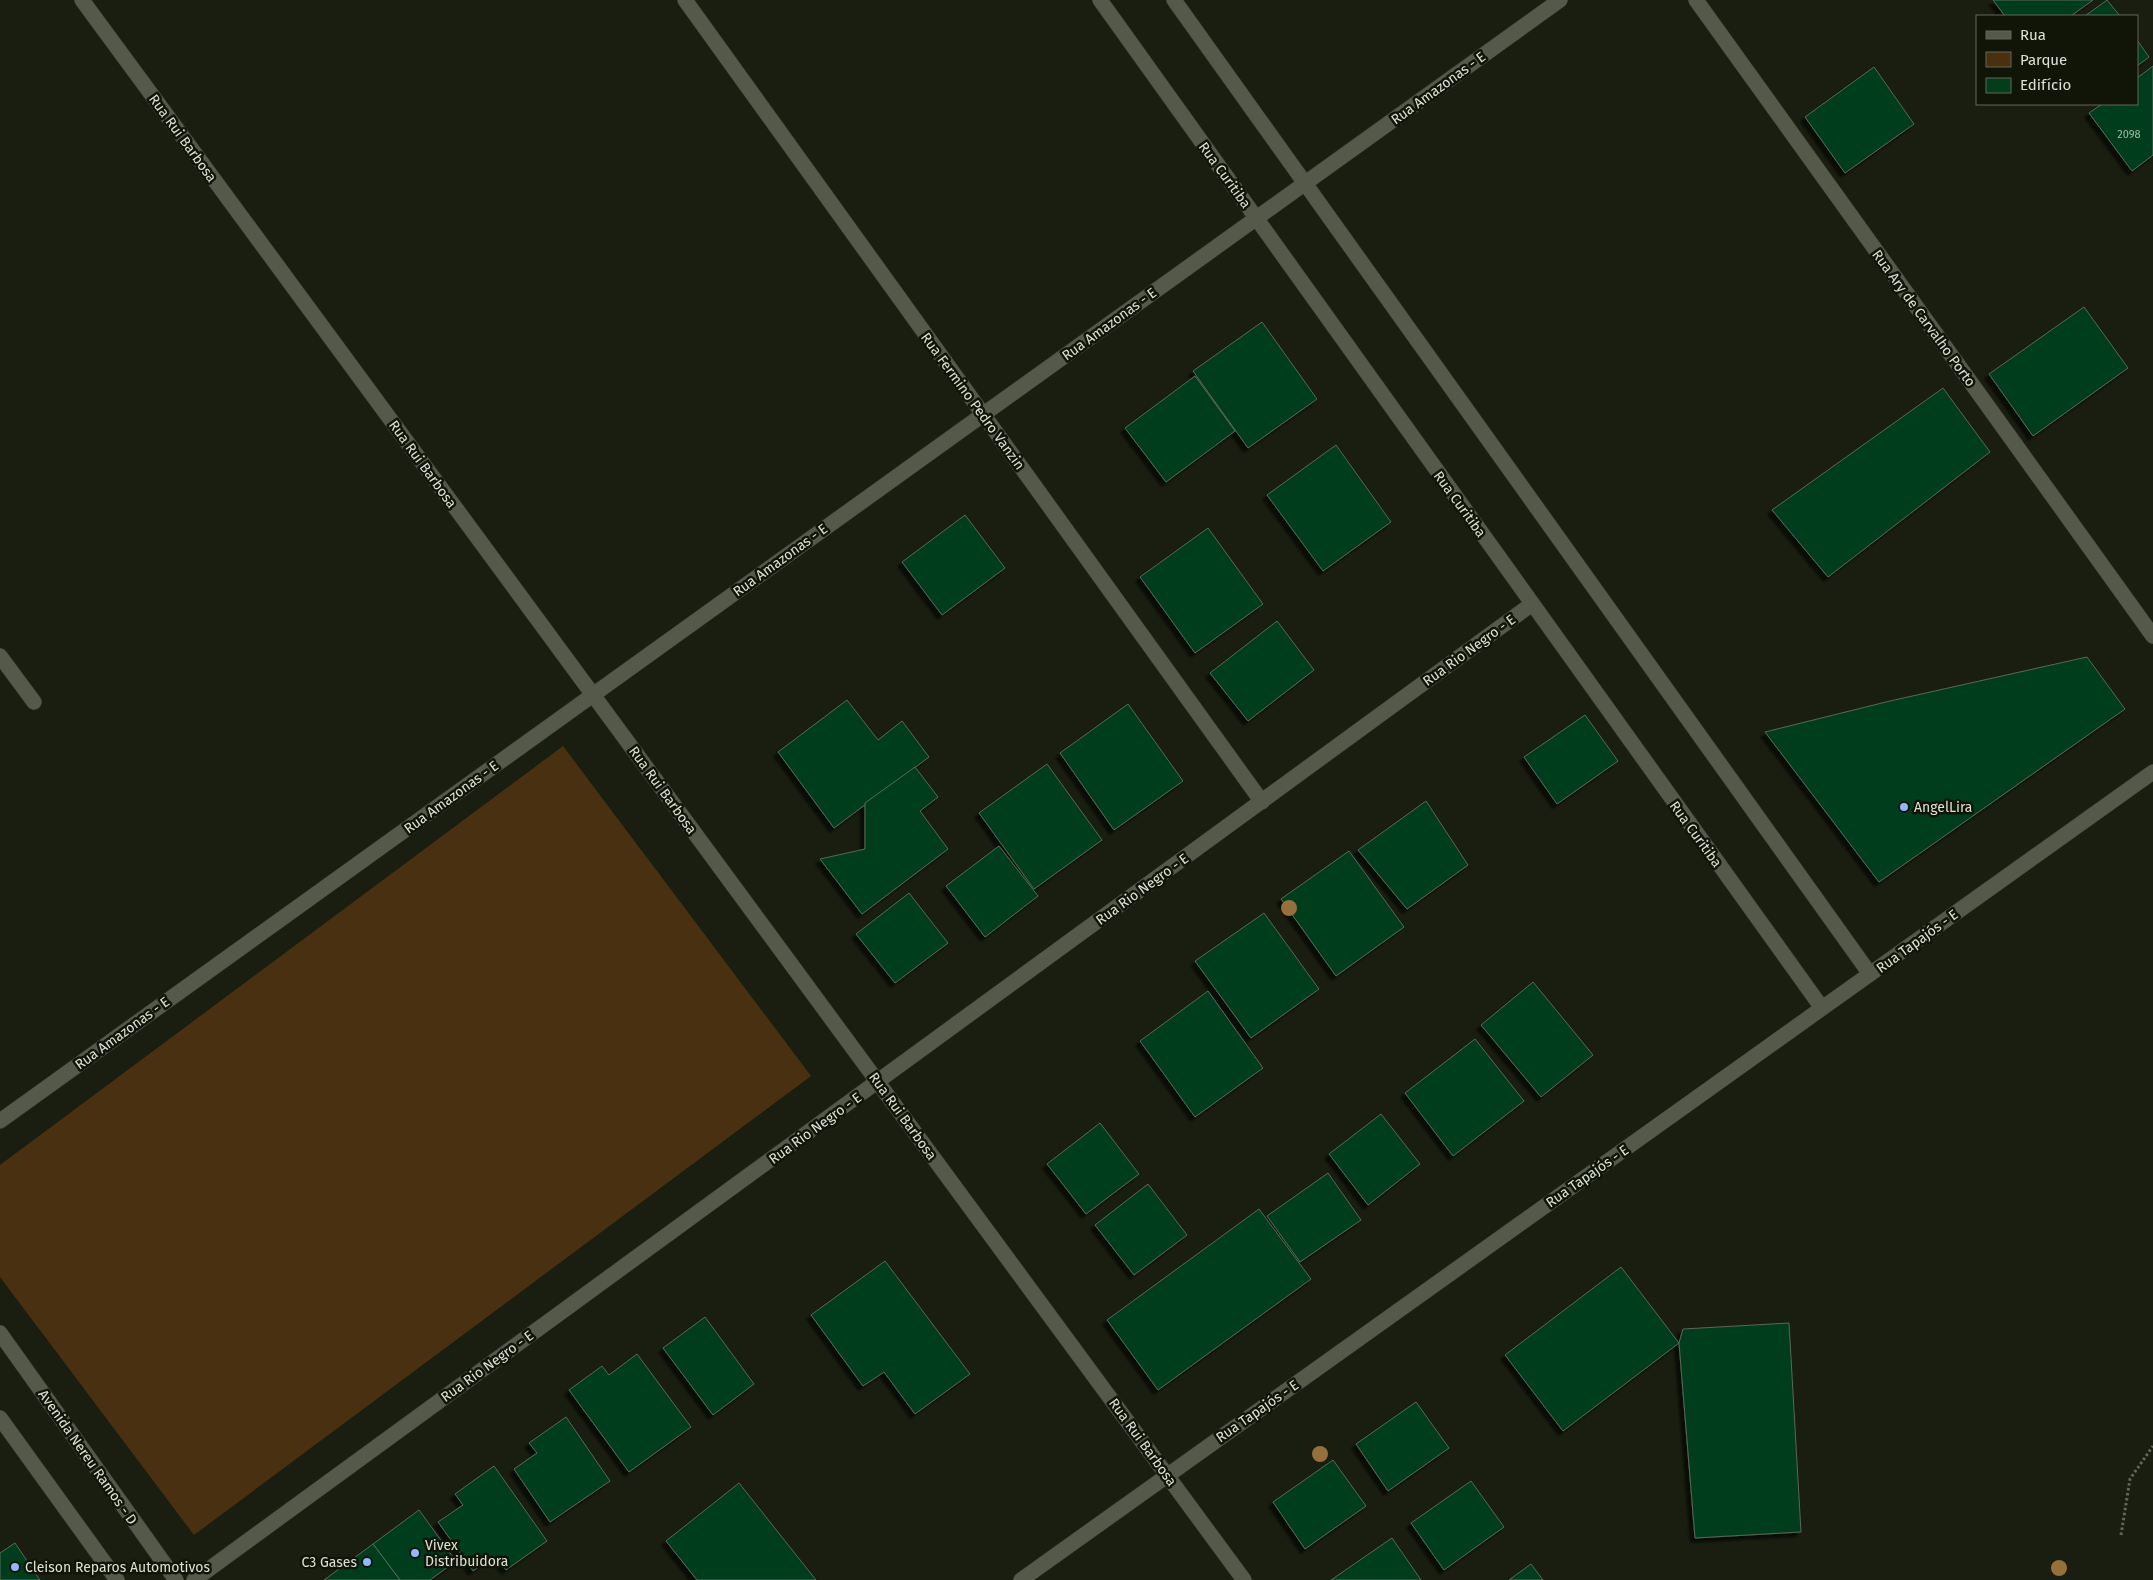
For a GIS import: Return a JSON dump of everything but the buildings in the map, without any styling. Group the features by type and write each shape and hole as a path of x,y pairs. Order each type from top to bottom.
{"street":[{"name":"Rua Rui Barbosa","path":"82,0 1244,1580"},
{"name":"Rua Fermino Pedro Vanzin","path":"684,0 1262,802"},
{"name":"Rua Curitiba","path":"1100,0 1822,1008"},
{"path":"1174,0 1870,974"},
{"name":"Rua Amazonas - E","path":"0,1121 1560,0"},
{"name":"Rua Ary de Carvalho Porto","path":"1696,0 2153,636"},
{"name":"Rua Rio Negro - E","path":"194,1580 1532,604"},
{"path":"0,656 34,702"},
{"name":"Rua Tapajós - E","path":"1021,1580 2153,772"},
{"name":"Avenida Nereu Ramos - D","path":"0,1334 176,1580"},
{"path":"0,1418 117,1580"}],"path":[{"path":"2121,1535 2130,1479 2153,1446"}],"green space":[{"path":"563,746 811,1076 194,1535 0,1277 0,1165"}],"place":[{"name":"AngelLira","path":"1904,807"},
{"name":"Vivex Distribuidora","path":"415,1553"},
{"name":"C3 Gases","path":"367,1562"},
{"name":"Cleison Reparos Automotivos","path":"15,1567"}]}
